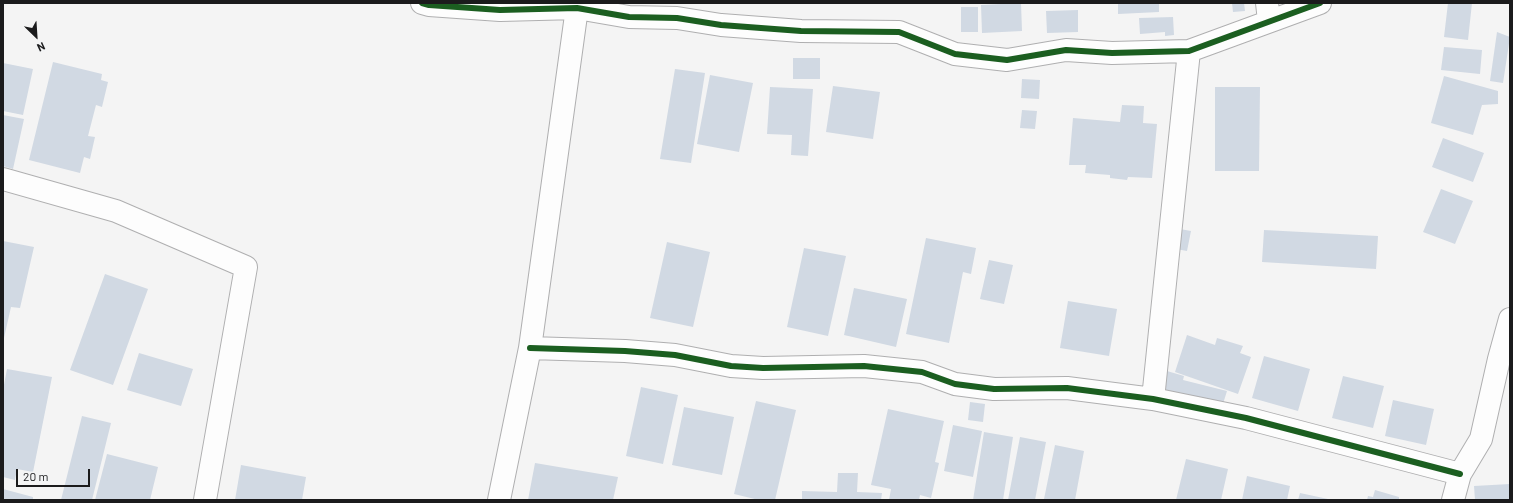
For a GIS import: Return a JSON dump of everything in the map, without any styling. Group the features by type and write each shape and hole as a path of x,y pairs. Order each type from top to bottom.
{"street":[{"path":"422,3 429,5 500,10 578,8 629,16 677,18 721,25 794,30 898,32 955,54 1007,60 1066,50 1112,53 1189,51 1268,12 1320,3"},
{"path":"499,500 530,348 578,8"},
{"path":"1153,399 1189,51"},
{"path":"3,178 116,211 246,267 206,500"},
{"path":"1453,500 1460,474 1481,439 1499,359 1510,319"},
{"path":"530,348 625,351 675,355 731,366 763,368 864,366 922,372 955,384 994,389 1067,388 1153,399 1246,418 1460,474"}],"building":[{"path":"1021,3 1022,31 982,33 981,5"},
{"path":"1118,3 1159,3 1159,12 1118,14"},
{"path":"1232,3 1244,3 1245,11 1233,12"},
{"path":"1448,3 1472,3 1468,40 1444,37"},
{"path":"961,7 978,7 978,32 961,32"},
{"path":"1078,10 1078,32 1047,33 1046,11"},
{"path":"1173,17 1174,35 1165,36 1165,32 1140,34 1139,18"},
{"path":"1497,32 1510,37 1503,83 1490,81"},
{"path":"1444,47 1482,50 1480,74 1441,70"},
{"path":"793,58 820,58 820,79 793,79"},
{"path":"53,62 102,74 101,80 108,82 102,107 96,105 88,136 95,137 90,159 84,157 80,173 29,160"},
{"path":"3,63 33,69 23,115 3,111"},
{"path":"675,69 705,73 691,163 660,159"},
{"path":"710,75 753,83 739,152 697,144"},
{"path":"1444,76 1498,91 1498,104 1482,105 1473,135 1431,123"},
{"path":"1022,79 1040,80 1039,99 1021,98"},
{"path":"833,86 880,92 873,139 826,132"},
{"path":"770,87 813,89 808,156 791,155 792,135 767,134"},
{"path":"1215,87 1260,87 1259,171 1215,171"},
{"path":"1122,105 1144,106 1143,123 1157,124 1152,178 1128,177 1127,180 1110,178 1110,175 1085,173 1086,165 1069,165 1073,118 1120,122"},
{"path":"1022,110 1037,111 1035,129 1020,128"},
{"path":"3,115 24,119 13,169 3,166"},
{"path":"1443,138 1484,153 1473,182 1432,167"},
{"path":"1441,189 1473,201 1455,244 1423,232"},
{"path":"1180,229 1191,231 1187,251 1176,249"},
{"path":"1264,230 1378,236 1376,269 1262,262"},
{"path":"926,238 976,248 971,274 963,272 949,343 906,334"},
{"path":"3,241 34,247 20,308 11,307 4,338"},
{"path":"667,242 710,252 693,327 650,318"},
{"path":"804,248 846,256 828,336 787,327"},
{"path":"989,260 1013,265 1004,304 980,299"},
{"path":"105,274 148,289 113,385 70,370"},
{"path":"854,288 907,299 896,347 844,335"},
{"path":"1068,301 1117,309 1109,356 1060,348"},
{"path":"1187,335 1215,345 1217,338 1243,346 1240,353 1251,357 1238,394 1175,372"},
{"path":"139,353 193,369 181,406 127,390"},
{"path":"1264,356 1310,369 1298,411 1252,398"},
{"path":"7,369 52,377 33,472 17,469 15,480 3,477 3,390"},
{"path":"1167,371 1184,376 1183,380 1227,391 1222,407 1161,391"},
{"path":"1343,376 1384,386 1373,428 1332,418"},
{"path":"641,387 678,395 663,464 626,456"},
{"path":"1393,400 1434,409 1426,445 1385,436"},
{"path":"756,401 796,410 775,500 759,500 734,494"},
{"path":"970,402 985,404 983,422 968,420"},
{"path":"684,407 734,417 722,475 672,465"},
{"path":"888,409 944,421 935,462 939,463 931,498 920,495 919,500 889,500 891,489 871,485"},
{"path":"82,416 111,423 92,500 61,500"},
{"path":"953,425 982,431 973,477 944,471"},
{"path":"984,432 1013,437 1003,500 973,500"},
{"path":"1020,437 1046,442 1035,500 1008,500"},
{"path":"1055,445 1084,451 1075,500 1044,499"},
{"path":"107,454 158,467 150,500 95,500"},
{"path":"1186,459 1228,469 1221,500 1176,500"},
{"path":"535,463 618,477 613,500 528,500"},
{"path":"241,465 306,477 302,500 235,500"},
{"path":"838,473 858,473 857,492 882,493 881,500 802,500 802,491 837,492"},
{"path":"1247,476 1290,486 1287,500 1242,500"},
{"path":"1510,484 1510,500 1475,500 1474,486"},
{"path":"3,489 33,497 33,500 3,500"},
{"path":"1375,490 1399,497 1399,500 1367,500 1368,496 1373,497"},
{"path":"1300,493 1328,499 1298,500"}],"cycle path":[{"path":"422,3 429,5 500,10 577,8 629,17 677,18 721,25 801,31 899,32 955,54 1007,60 1066,50 1112,53 1189,51 1320,3"},
{"path":"530,348 625,351 675,355 731,366 763,368 864,366 922,372 955,384 994,389 1067,388 1153,399 1246,418 1460,474"}]}
